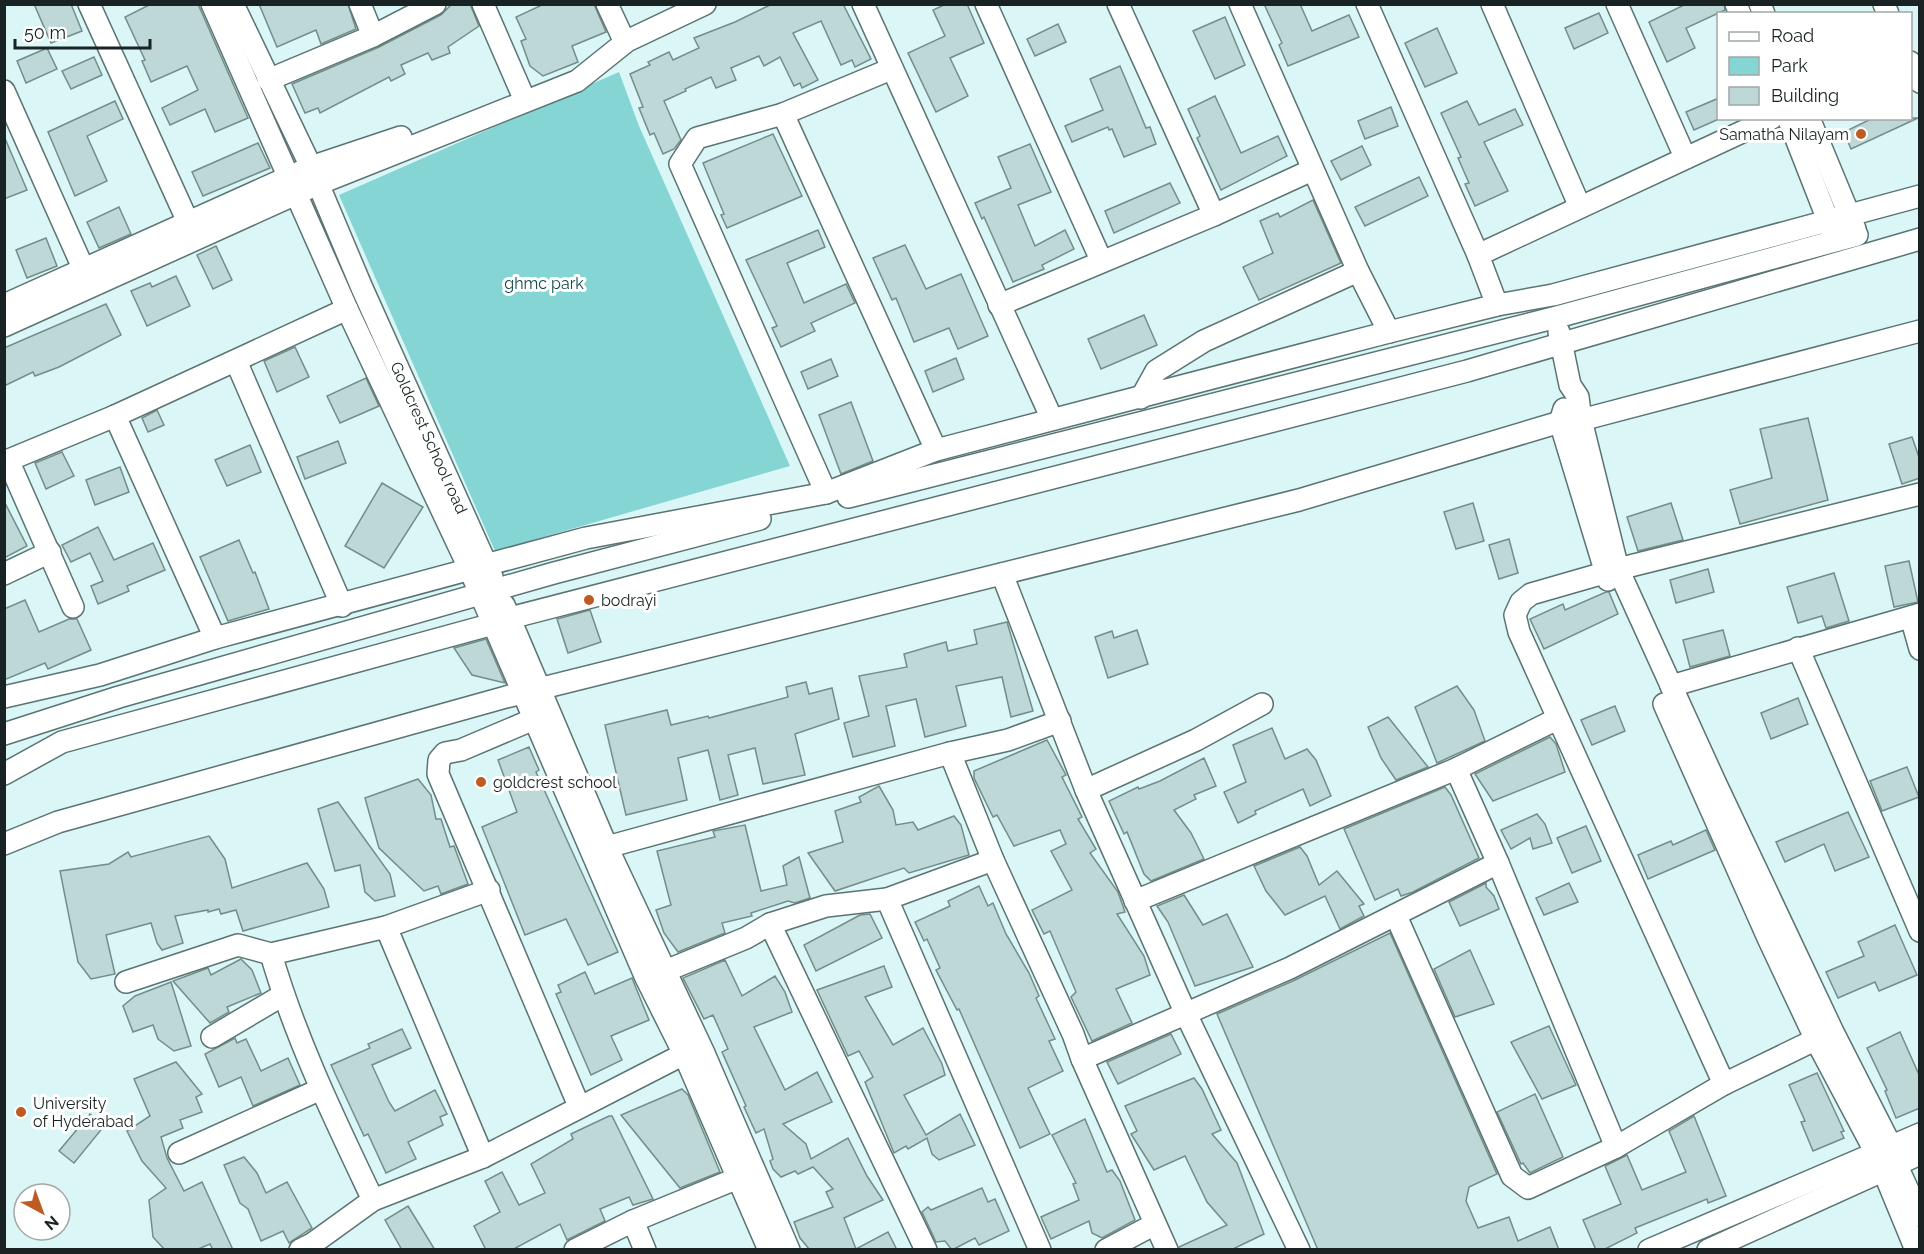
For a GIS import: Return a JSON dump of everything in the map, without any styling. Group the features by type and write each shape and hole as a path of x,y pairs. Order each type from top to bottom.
{"street":[{"path":"89,4 188,222"},
{"name":"Goldcrest School road","path":"212,4 347,309 478,567"},
{"name":"Goldcrest School road","path":"233,4 315,175 532,692"},
{"path":"360,4 373,36"},
{"path":"268,80 373,36 435,4"},
{"path":"483,4 523,96"},
{"path":"607,4 622,36"},
{"path":"4,326 315,175 523,96 570,75 622,36 692,4"},
{"path":"315,175 577,81 627,41 705,4"},
{"path":"863,4 1052,419"},
{"path":"986,4 1101,260"},
{"path":"1118,4 1214,215"},
{"path":"1240,4 1312,170 1358,271 1389,332"},
{"path":"1367,4 1478,255 1497,305"},
{"path":"1492,4 1580,207"},
{"path":"1617,4 1685,157"},
{"path":"1912,64 1920,82"},
{"path":"826,493 680,164 697,138 783,114 891,69"},
{"path":"4,91 84,270"},
{"path":"783,114 936,450"},
{"path":"1478,255 1768,120"},
{"path":"1789,120 1832,230 1841,262"},
{"path":"1810,120 1864,255"},
{"path":"999,305 1101,260 1214,215 1312,170"},
{"path":"4,304 188,222 293,186"},
{"path":"4,697 100,675 215,638 342,606 586,538 826,493 936,450 1389,332 1497,305 1553,295 1854,226 1920,196"},
{"path":"4,734 119,697 669,542 1557,317 1832,230"},
{"path":"4,774 62,742 501,621 1467,371 1920,239"},
{"path":"1141,398 1156,371 1204,341 1358,271"},
{"path":"1553,295 1570,385 1578,397 1612,571 1671,686 1825,1036 1886,1159 1920,1216"},
{"path":"73,607 50,552 6,461 115,416 347,309"},
{"path":"4,844 58,822 532,692 1299,500 1560,422 1581,420 1920,331"},
{"path":"236,361 342,606"},
{"path":"1570,385 1560,422 1612,571 1768,938 1825,1036"},
{"path":"115,416 215,638"},
{"path":"1724,1083 1557,719 1519,632 1515,615 1521,602 1531,594 1612,571 1920,494"},
{"path":"4,574 50,552"},
{"path":"1002,574 1086,790 1186,1014 1299,1250"},
{"path":"1671,686 1915,615 1920,650"},
{"path":"1798,648 1920,931"},
{"path":"532,692 534,719 614,900 656,976 693,1052 751,1161 789,1250"},
{"path":"532,692 608,847 656,976"},
{"path":"1086,790 1196,740 1262,704"},
{"path":"534,719 461,750 445,753 439,760 438,774 579,1106"},
{"path":"1135,901 1456,769 1557,719"},
{"path":"608,847 950,753 1008,740 1060,721"},
{"path":"950,753 993,860 1073,1034 1167,1250"},
{"path":"1456,769 1616,1147"},
{"path":"656,976 746,938 770,924 826,906 887,899 993,860"},
{"path":"1082,1059 1290,968 1498,864"},
{"path":"126,982 238,945 271,954 386,927 489,890"},
{"path":"887,899 1040,1250"},
{"path":"1396,916 1512,1176 1528,1188 1616,1147 1724,1083 1825,1036"},
{"path":"770,924 926,1250"},
{"path":"386,927 483,1157"},
{"path":"271,954 283,994 321,1089 374,1200"},
{"path":"212,1037 283,994"},
{"path":"300,1250 312,1245 374,1200 483,1157 579,1106 693,1052"},
{"path":"693,1052 738,1178 769,1250"},
{"path":"179,1153 321,1089"},
{"path":"1708,1250 1886,1159 1920,1134"},
{"path":"1649,1250 1886,1159 1920,1154"},
{"path":"1886,1159 1916,1250"},
{"path":"574,1250 633,1221 738,1178 751,1161"},
{"path":"633,1221 645,1250"},
{"path":"1106,1250 1155,1224"}],"green space":[{"name":"ghmc park","path":"619,72 639,126 790,466 495,551 339,195"}],"building":[{"path":"34,4 71,4 82,31 51,43"},
{"path":"151,4 198,4 248,118 215,132 205,109 170,125 162,108 198,90 187,66 151,82 142,61 145,60 125,17"},
{"path":"259,4 348,4 356,29 321,44 316,30 277,47"},
{"path":"452,4 470,4 479,26 448,47 450,53 432,60 428,53 401,65 405,74 391,81 389,77 320,113 318,108 305,113 292,84 379,47 441,15"},
{"path":"544,4 594,4 606,32 572,46 578,62 543,76 530,66 521,41 526,39 516,17"},
{"path":"772,4 843,4 871,59 855,67 852,60 841,65 821,21 793,33 818,80 802,88 800,83 794,86 780,57 764,66 759,56 731,68 736,80 716,88 711,77 685,89 686,91 664,101 681,140 674,149 663,154 654,133 650,135 639,108 643,107 630,74 650,65 648,62 669,52 673,60 699,48 694,38"},
{"path":"946,4 967,4 984,43 950,58 968,96 936,112 908,53 945,36 933,10"},
{"path":"1264,4 1300,4 1312,31 1349,15 1359,37 1288,66 1279,45 1282,43"},
{"path":"1686,4 1724,4 1725,10 1686,28 1695,48 1667,62 1649,22"},
{"path":"1599,13 1608,33 1574,49 1565,28"},
{"path":"1225,17 1245,65 1215,79 1193,31"},
{"path":"1058,24 1066,42 1035,56 1027,39"},
{"path":"1437,28 1457,73 1425,87 1405,43"},
{"path":"47,48 57,69 26,83 17,61"},
{"path":"94,57 102,75 71,89 62,71"},
{"path":"1120,66 1146,128 1150,127 1156,144 1124,157 1112,129 1109,130 1108,127 1072,142 1065,126 1103,110 1090,79"},
{"path":"1215,96 1241,153 1278,136 1287,156 1221,190 1197,138 1200,136 1188,109"},
{"path":"1717,99 1717,120 1694,130 1686,112"},
{"path":"115,101 123,119 87,136 107,181 75,196 48,132"},
{"path":"1467,101 1479,125 1515,109 1523,125 1484,142 1508,191 1475,206 1465,184 1469,183 1458,158 1461,157 1441,113"},
{"path":"1391,107 1398,126 1365,139 1358,121"},
{"path":"1918,118 1851,149 1844,132 1869,120"},
{"path":"773,134 802,196 727,228 721,215 724,214 703,163"},
{"path":"4,136 27,190 4,199"},
{"path":"258,143 270,168 203,196 192,172"},
{"path":"1030,144 1051,192 1018,205 1035,246 1065,230 1074,249 1042,265 1044,269 1013,282 984,217 982,219 975,203 1011,188 998,157"},
{"path":"1362,146 1371,165 1341,180 1331,161"},
{"path":"1419,177 1428,196 1365,226 1355,207"},
{"path":"1170,183 1180,203 1114,233 1105,211"},
{"path":"1313,200 1341,263 1259,300 1243,267 1273,253 1260,221 1278,213 1280,217"},
{"path":"119,207 131,234 99,248 87,222"},
{"path":"818,230 825,247 787,263 804,303 846,284 855,303 811,323 815,331 781,347 772,328 777,326 746,260"},
{"path":"46,238 57,266 27,278 16,250"},
{"path":"905,245 926,289 961,274 988,336 958,349 949,328 914,342 896,298 892,300 873,258"},
{"path":"216,246 232,280 213,289 197,255"},
{"path":"176,276 190,306 147,326 131,291 150,283 152,287"},
{"path":"106,304 121,335 59,367 35,376 33,372 4,386 4,348"},
{"path":"1144,315 1157,345 1101,369 1088,339"},
{"path":"295,347 309,377 277,392 264,361"},
{"path":"956,358 964,379 933,392 925,371"},
{"path":"831,359 838,376 808,389 801,372"},
{"path":"366,378 379,406 340,423 327,396"},
{"path":"851,402 873,461 841,474 819,415"},
{"path":"157,410 164,425 148,432 142,418"},
{"path":"1808,418 1828,500 1740,524 1730,490 1772,478 1760,429"},
{"path":"1912,437 1920,460 1920,478 1902,484 1889,444"},
{"path":"338,441 346,463 305,479 297,457"},
{"path":"250,445 261,472 227,486 215,460"},
{"path":"62,452 74,476 46,489 35,463"},
{"path":"120,467 129,492 95,505 86,480"},
{"path":"382,483 423,507 384,568 345,546"},
{"path":"4,501 27,546 4,558"},
{"path":"1473,503 1484,541 1456,549 1444,512"},
{"path":"1671,503 1683,540 1638,551 1627,517"},
{"path":"98,527 114,560 153,543 165,570 127,586 129,591 98,604 91,586 103,581 90,553 71,562 62,545"},
{"path":"1509,539 1518,573 1499,579 1489,545"},
{"path":"239,540 253,573 255,572 269,609 228,621 200,557"},
{"path":"1909,561 1918,602 1894,607 1885,566"},
{"path":"1708,569 1714,592 1676,603 1670,580"},
{"path":"1834,573 1849,621 1826,628 1822,616 1798,623 1787,587"},
{"path":"1609,592 1618,614 1544,649 1530,619 1563,604 1565,610"},
{"path":"25,600 39,632 69,619 77,619 91,650 48,669 45,663 4,680 4,609"},
{"path":"590,610 601,642 568,653 557,619"},
{"path":"1007,622 1033,711 1011,717 1002,677 956,686 966,726 925,737 916,699 886,706 895,746 853,757 844,723 869,716 859,676 907,667 904,654 946,642 948,651 977,644 974,630"},
{"path":"1137,630 1148,664 1108,678 1095,637 1112,631 1114,638"},
{"path":"1723,630 1730,656 1690,667 1683,640"},
{"path":"486,639 505,683 472,675 454,648"},
{"path":"806,682 809,694 832,688 839,719 795,734 805,775 763,784 755,748 728,755 738,795 720,800 708,750 678,758 687,800 626,815 605,725 667,710 671,725 708,716 709,718 788,697 786,687"},
{"path":"1457,686 1474,710 1485,741 1437,763 1415,707"},
{"path":"1798,698 1808,724 1771,739 1761,713"},
{"path":"1615,706 1625,731 1592,745 1581,720"},
{"path":"1388,717 1428,767 1396,780 1381,758 1368,727"},
{"path":"1272,728 1285,759 1307,749 1316,760 1331,796 1310,806 1303,789 1255,811 1256,814 1238,823 1224,792 1246,782 1233,745"},
{"path":"1550,737 1556,744 1565,772 1493,801 1475,774"},
{"path":"1047,740 1066,775 1062,777 1082,817 1078,819 1096,849 1090,853 1118,892 1125,912 1117,914 1144,956 1150,975 1116,989 1132,1023 1092,1041 1071,997 1076,992 1050,931 1044,934 1032,910 1072,890 1051,851 1066,844 1060,830 1014,846 997,815 993,817 974,778 974,771"},
{"path":"529,747 539,770 536,772 618,952 588,965 566,919 525,935 482,827 517,812 498,760"},
{"path":"1204,758 1216,786 1194,795 1196,799 1174,810 1191,833 1204,859 1151,881 1144,874 1127,832 1124,834 1109,801 1138,787 1139,789 1160,781"},
{"path":"1907,767 1919,797 1882,811 1870,781"},
{"path":"418,779 431,795 436,819 441,819 450,847 454,846 468,884 441,894 438,886 424,891 379,848 365,798"},
{"path":"879,786 893,810 896,825 913,822 918,830 954,816 961,825 969,855 909,873 904,868 835,891 808,853 843,842 835,811 861,802 859,797"},
{"path":"1445,787 1451,795 1479,858 1413,892 1401,896 1398,889 1375,900 1344,829"},
{"path":"338,802 390,874 395,896 375,901 365,892 360,865 335,871 318,809"},
{"path":"1848,812 1869,857 1835,871 1824,844 1785,862 1776,842"},
{"path":"1537,814 1545,824 1552,843 1533,849 1530,838 1511,849 1501,830"},
{"path":"745,825 761,891 787,885 783,866 799,857 810,898 795,903 788,901 751,913 752,916 722,923 725,933 678,952 664,933 656,910 671,905 657,851 715,837 713,831"},
{"path":"1586,826 1601,861 1572,873 1557,838"},
{"path":"1706,830 1715,850 1648,879 1638,855 1671,841 1673,845"},
{"path":"209,836 225,859 232,888 307,863 324,889 329,907 243,931 236,910 221,914 219,909 208,912 208,910 175,916 183,943 162,950 157,943 151,923 106,935 115,974 91,979 78,962 60,871 109,864 128,852 131,857"},
{"path":"1300,847 1307,856 1319,885 1337,871 1364,904 1359,906 1364,916 1340,929 1325,896 1285,915 1266,891 1254,866"},
{"path":"1486,883 1499,909 1460,926 1449,902"},
{"path":"1569,883 1578,902 1544,915 1536,898"},
{"path":"979,886 988,906 993,903 1006,934 1029,973 1039,996 1036,998 1055,1039 1049,1041 1063,1071 1028,1088 1050,1134 1020,1148 959,1009 957,1010 936,970 940,968 927,939 924,941 915,922 950,906 948,901"},
{"path":"1184,895 1203,925 1227,914 1253,967 1195,986 1168,922 1157,906"},
{"path":"870,914 882,938 816,971 804,945 860,915"},
{"path":"1895,925 1917,975 1879,991 1875,982 1838,998 1826,972 1864,956 1858,942"},
{"path":"1390,933 1497,1174 1469,1187 1466,1201 1478,1228 1509,1217 1518,1241 1550,1227 1559,1250 1318,1250 1217,1014 1295,980"},
{"path":"1470,950 1494,1004 1455,1017 1434,969"},
{"path":"241,959 252,970 261,993 227,1007 229,1012 210,1023 173,981 208,968 211,975"},
{"path":"725,960 742,996 775,976 785,992 792,1012 754,1027 785,1090 817,1072 832,1102 783,1124 806,1144 811,1159 848,1138 867,1176 883,1200 844,1218 856,1249 888,1232 897,1250 810,1250 800,1238 794,1222 833,1207 826,1192 833,1189 813,1167 798,1174 795,1171 781,1177 773,1169 770,1161 773,1159 764,1129 756,1133 744,1107 746,1106 722,1052 728,1049 713,1015 704,1019 683,978"},
{"path":"884,966 892,987 865,997 893,1045 923,1028 942,1064 945,1075 904,1095 926,1135 960,1114 975,1145 939,1160 932,1154 927,1138 908,1149 906,1146 894,1153 865,1082 873,1077 859,1051 848,1056 817,990"},
{"path":"585,972 595,994 632,978 649,1020 611,1036 622,1060 591,1075 556,994 561,992 558,985"},
{"path":"171,982 191,1046 174,1051 158,1039 153,1025 133,1032 123,1006 135,996"},
{"path":"1549,1026 1576,1085 1542,1099 1511,1042"},
{"path":"402,1029 411,1048 372,1065 389,1102 395,1111 435,1090 447,1114 440,1117 443,1125 408,1142 416,1159 386,1173 368,1134 364,1136 331,1065 370,1048 368,1044"},
{"path":"1900,1032 1920,1077 1920,1108 1896,1118 1885,1091 1887,1090 1867,1048"},
{"path":"1171,1034 1181,1054 1118,1084 1107,1062"},
{"path":"235,1038 237,1043 246,1039 261,1071 288,1058 300,1085 253,1106 241,1077 219,1087 205,1054"},
{"path":"176,1062 202,1094 196,1097 202,1112 180,1120 183,1128 161,1137 167,1158 184,1191 202,1182 233,1250 213,1250 210,1244 196,1250 165,1250 153,1237 149,1200 166,1188 142,1161 127,1131 150,1116 134,1079"},
{"path":"1817,1073 1844,1131 1841,1132 1844,1138 1813,1151 1801,1122 1805,1121 1789,1085"},
{"path":"1194,1078 1202,1089 1221,1130 1212,1134 1237,1163 1264,1234 1231,1250 1179,1250 1179,1247 1227,1225 1207,1202 1185,1156 1154,1170 1131,1134 1137,1131 1125,1106"},
{"path":"682,1089 688,1095 720,1172 680,1188 621,1115"},
{"path":"1535,1094 1563,1157 1530,1173 1523,1163 1521,1164 1497,1112"},
{"path":"90,1114 105,1125 74,1163 59,1151"},
{"path":"612,1116 653,1199 633,1205 629,1197 600,1209 605,1221 567,1240 560,1224 512,1250 486,1250 474,1226 500,1212 485,1181 502,1172 519,1205 545,1193 531,1164 573,1139 571,1134"},
{"path":"1694,1116 1726,1196 1708,1203 1707,1199 1635,1228 1637,1233 1603,1250 1596,1250 1583,1220 1621,1204 1605,1166 1627,1155 1642,1190 1686,1172 1669,1131"},
{"path":"1085,1119 1107,1172 1112,1170 1120,1181 1135,1220 1102,1238 1092,1233 1089,1221 1051,1239 1041,1217 1079,1200 1073,1184 1076,1183 1052,1135"},
{"path":"244,1157 257,1173 266,1193 287,1182 312,1228 289,1243 283,1231 261,1241 248,1209 240,1203 224,1165"},
{"path":"982,1188 988,1202 995,1199 1009,1231 979,1245 975,1238 952,1250 945,1241 936,1242 922,1212 928,1207 931,1210"},
{"path":"408,1206 435,1250 402,1250 385,1220"}],"place":[{"name":"Samatha Nilayam","path":"1861,134"},
{"name":"bodrayi","path":"589,600"},
{"name":"goldcrest school","path":"481,782"},
{"name":"University of Hyderabad","path":"21,1112"}]}
